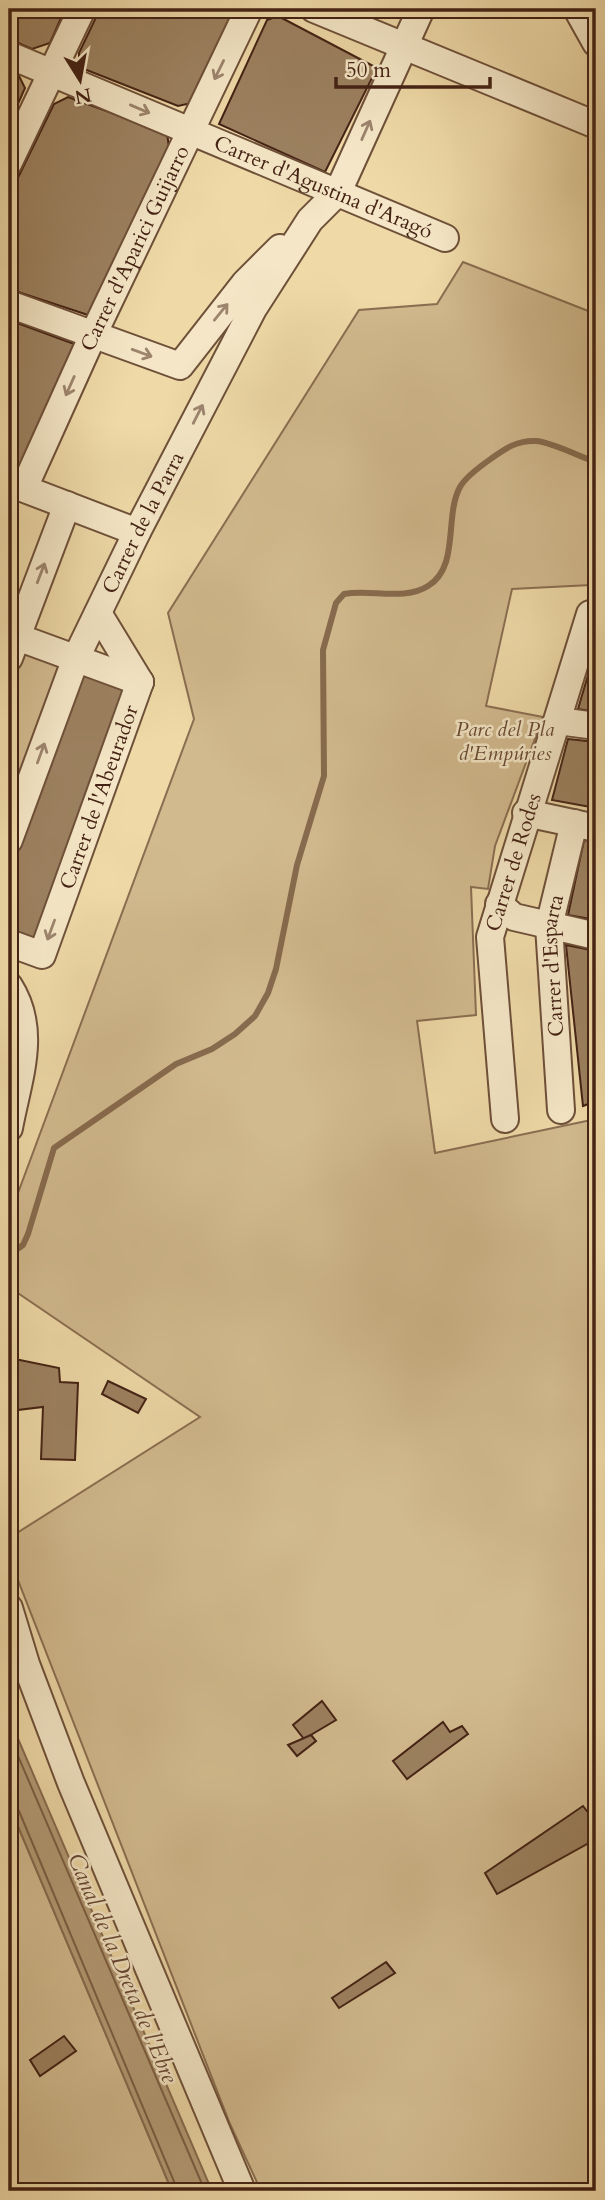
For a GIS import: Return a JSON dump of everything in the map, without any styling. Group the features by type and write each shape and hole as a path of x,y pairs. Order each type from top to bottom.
{"street":[{"path":"9,162 82,9"},
{"name":"Carrer d'Aparici Guijarro","path":"16,485 93,335 249,9"},
{"path":"314,9 596,125"},
{"path":"338,192 421,9"},
{"path":"578,9 596,43"},
{"name":"Carrer d'Agustina d'Aragó","path":"9,55 445,238"},
{"name":"Carrer de la Parra","path":"93,335 180,366 245,283 338,192"},
{"name":"Carrer de la Parra","path":"9,840 76,658 137,531 253,309 310,220"},
{"path":"9,304 93,335"},
{"path":"16,485 137,531"},
{"path":"67,505 11,643 76,658 140,682"},
{"name":"Carrer de l'Abeurador","path":"9,943 42,955 140,682 98,613"},
{"name":"Carrer de Rodes","path":"505,1119 489,937 526,813 593,615"},
{"path":"558,721 596,726"},
{"path":"526,813 585,825"},
{"name":"Carrer d'Esparta","path":"561,1110 549,926 585,825"},
{"path":"499,904 514,917 596,936"},
{"path":"9,986 22,1010 26,1040 9,1128"},
{"path":"9,1608 26,1664 71,1783 242,2191"}],"green space":[{"name":"Parc del Pla d'Empúries","path":"463,262 596,314 596,588 591,585 512,589 486,706 543,717 495,846 488,889 471,887 476,1015 417,1021 435,1153 596,1119 596,2191 261,2191 230,2124 9,1557 9,1538 200,1417 9,1287 9,1250 18,1193 194,719 168,613 359,310 437,304"},
{"path":"21,644 70,661 20,795 9,791 9,674"},
{"path":"9,1805 172,2191 9,2191"}],"water":[{"path":"9,1716 212,2191 172,2191 9,1805"}],"building":[{"path":"9,9 65,9 50,43 32,49 9,39"},
{"path":"100,9 236,9 192,103 178,106 79,67 79,53"},
{"path":"278,16 377,68 325,172 219,124 267,20"},
{"path":"9,71 19,76 25,88 9,124"},
{"path":"68,97 167,133 169,147 91,316 9,289 9,196 54,104"},
{"path":"9,320 77,345 19,467 9,464"},
{"path":"596,648 596,712 578,709"},
{"path":"79,669 127,687 38,941 9,930 9,866"},
{"path":"568,739 596,742 596,808 552,800"},
{"path":"584,840 596,842 596,920 568,915"},
{"path":"566,945 596,951 596,1101 583,1106"},
{"path":"10,1358 59,1368 60,1382 78,1383 75,1460 41,1459 43,1407 9,1411"},
{"path":"108,1381 146,1399 138,1413 102,1394"},
{"path":"322,1701 336,1720 304,1739 293,1725"},
{"path":"443,1722 450,1732 462,1726 468,1734 407,1779 393,1761"},
{"path":"311,1735 316,1741 297,1756 288,1745"},
{"path":"583,1806 596,1823 596,1832 587,1844 497,1894 485,1873"},
{"path":"386,1962 395,1973 339,2008 332,1998"},
{"path":"64,2036 76,2051 40,2076 30,2060"}],"waterway":[{"path":"9,1255 23,1245 28,1234 54,1148 176,1064 212,1049 235,1034 255,1016 268,993 276,969 297,865 324,776 323,650 336,603 344,594 409,593 428,586 438,577 448,554 455,499 460,487 475,471 507,448 518,443 543,442 596,462"}],"water label":[{"name":"Canal de la Dreta de l'Ebre","path":"123,1968"}]}
